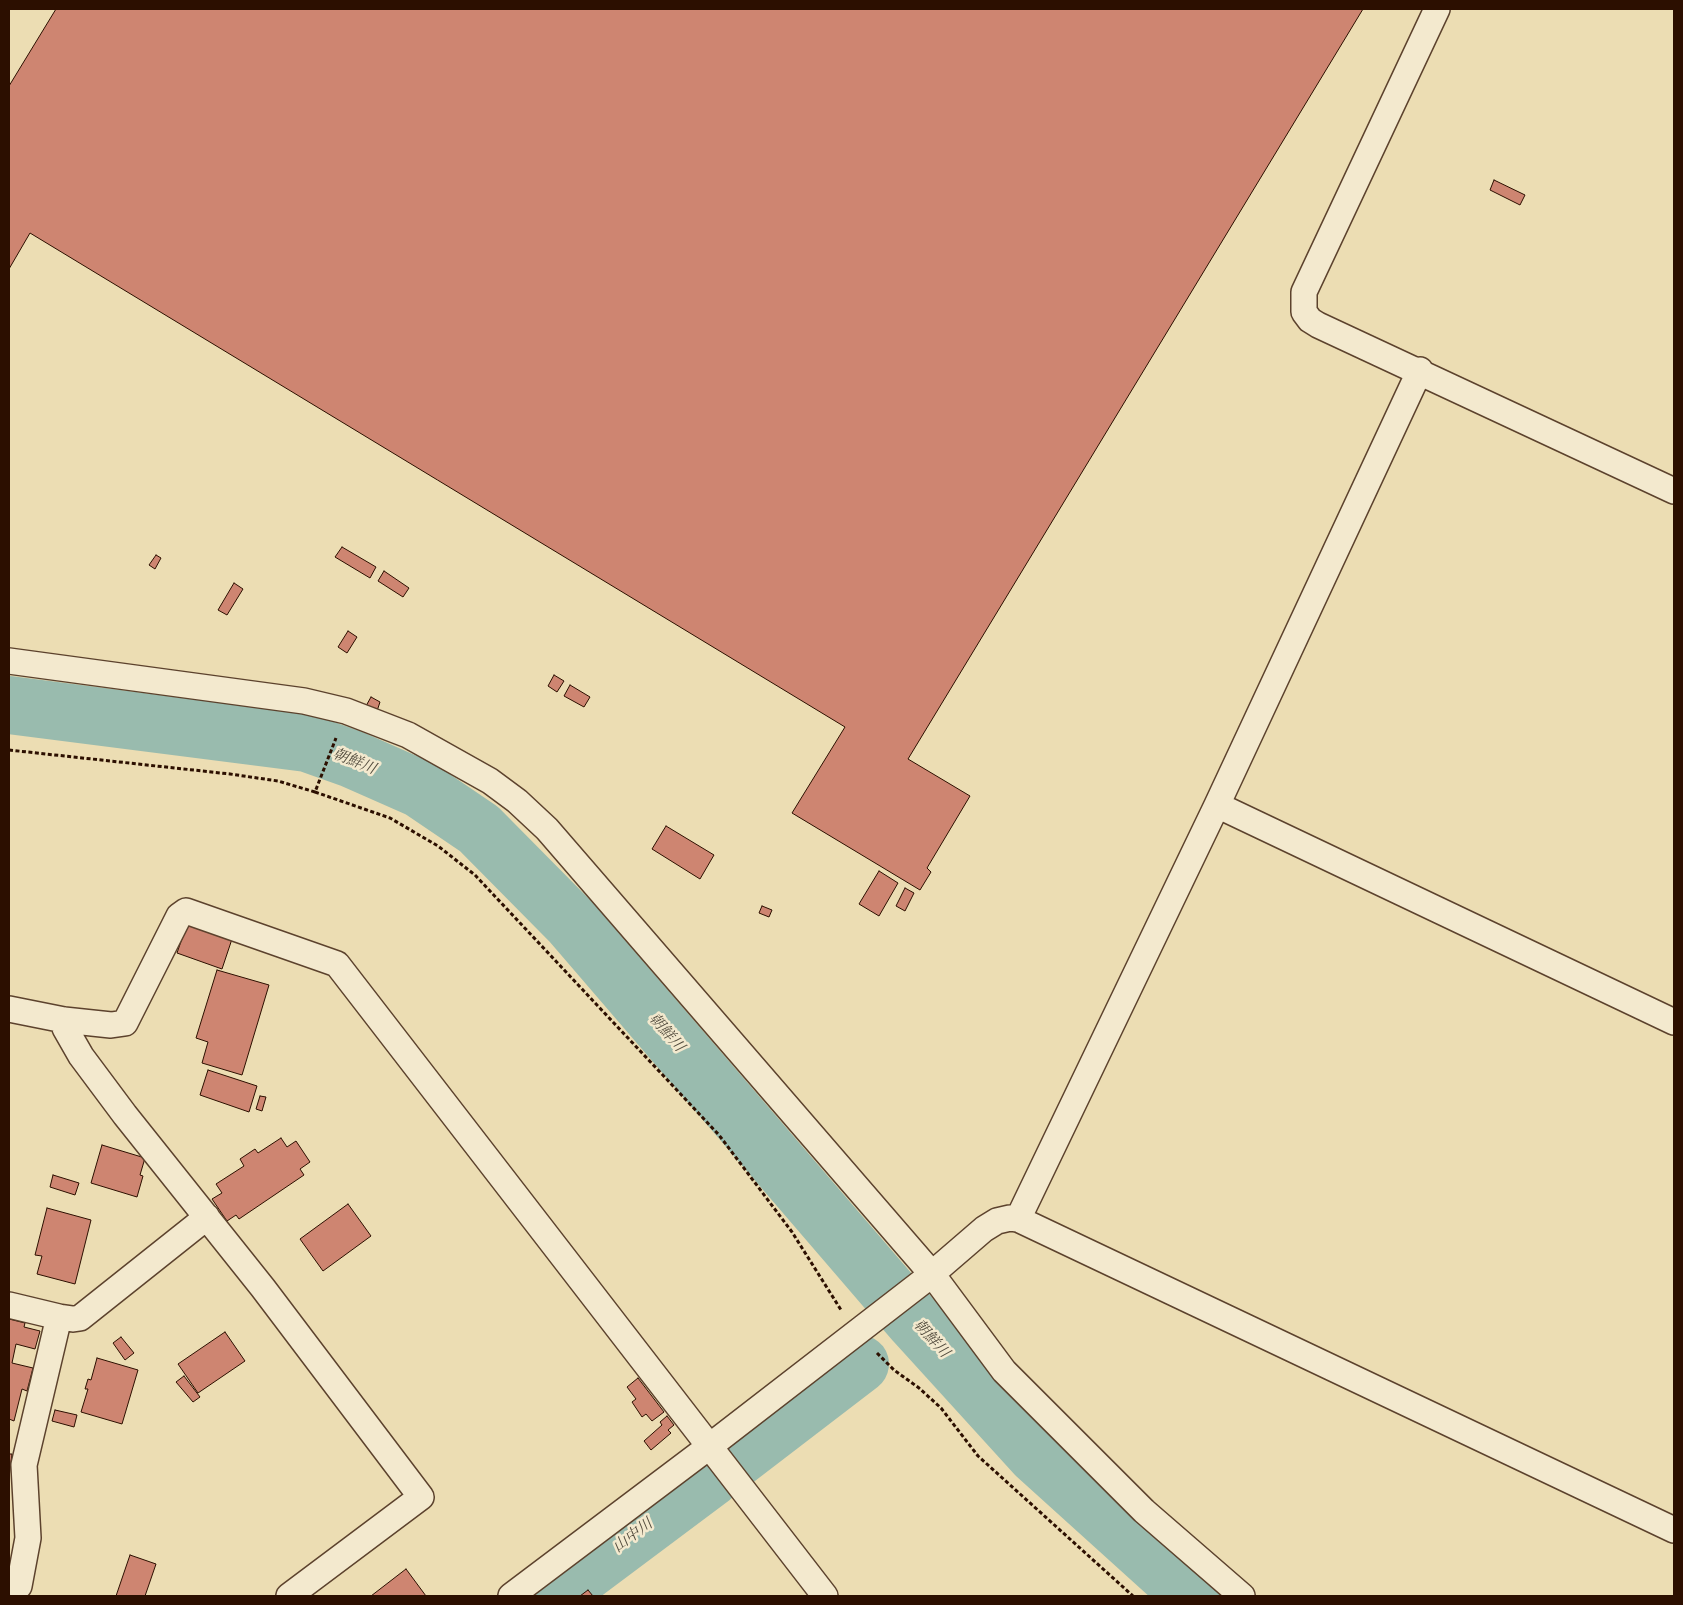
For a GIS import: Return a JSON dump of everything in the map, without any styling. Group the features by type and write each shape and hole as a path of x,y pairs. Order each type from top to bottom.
{"street":[{"path":"1437,9 1304,292 1304,312 1310,320 1420,370 1674,491"},
{"path":"1018,1219 1217,805 1420,370"},
{"path":"9,661 304,701 346,711 408,735 490,781 517,801 547,829 929,1277 1004,1372 1144,1511 1242,1596"},
{"path":"1217,805 1674,1022"},
{"path":"9,1009 64,1020 111,1025 125,1023 179,916 186,911 337,964 825,1596"},
{"path":"64,1020 65,1028 81,1056 125,1115 207,1217 421,1497 289,1596"},
{"path":"9,1305 73,1320 80,1318 207,1217"},
{"path":"511,1596 929,1277 984,1228 997,1221 1018,1219 1674,1530"},
{"path":"19,1586 28,1538 24,1465 59,1317"}],"path":[{"path":"315,792 338,732"},
{"path":"9,750 278,781 390,818 438,846 475,875 719,1135 894,1370 919,1388 941,1408 978,1456 1133,1596"}],"building":[{"path":"56,9 1363,9 908,759 970,796 927,868 931,872 920,890 792,813 845,727 30,233 9,269 9,86"},
{"path":"1494,180 1525,195 1520,205 1490,190"},
{"path":"342,547 376,567 370,578 335,557"},
{"path":"156,555 161,558 155,569 149,565"},
{"path":"384,571 409,588 403,597 378,581"},
{"path":"234,583 243,589 227,615 218,610"},
{"path":"348,631 357,637 347,653 338,647"},
{"path":"554,675 564,681 557,692 548,686"},
{"path":"570,685 590,697 584,707 564,696"},
{"path":"371,697 380,702 377,711 366,706"},
{"path":"666,826 714,855 700,879 652,849"},
{"path":"879,871 898,883 879,916 859,904"},
{"path":"905,888 914,893 905,911 896,906"},
{"path":"762,906 772,910 769,917 759,913"},
{"path":"187,924 232,939 222,969 177,953"},
{"path":"217,970 269,985 242,1075 202,1063 208,1042 196,1038"},
{"path":"208,1070 257,1086 249,1112 200,1095"},
{"path":"260,1096 266,1097 262,1111 256,1109"},
{"path":"281,1138 287,1147 296,1141 310,1162 300,1169 304,1175 239,1219 236,1215 227,1221 212,1199 222,1193 216,1184 244,1166 240,1159 255,1149 258,1153"},
{"path":"102,1145 145,1158 140,1175 143,1176 137,1197 91,1183"},
{"path":"53,1175 79,1183 75,1195 50,1187"},
{"path":"348,1204 371,1236 323,1271 300,1239"},
{"path":"47,1208 91,1220 75,1284 37,1274 42,1256 35,1255"},
{"path":"9,1319 25,1323 24,1327 40,1331 35,1349 16,1344 12,1363 33,1368 27,1391 22,1389 14,1421 9,1419"},
{"path":"225,1332 245,1361 198,1393 178,1364"},
{"path":"121,1337 134,1353 125,1360 113,1343"},
{"path":"97,1358 138,1370 122,1424 81,1412 88,1389 85,1389 88,1379 91,1380"},
{"path":"184,1376 200,1397 193,1402 176,1382"},
{"path":"638,1378 664,1412 652,1421 646,1414 642,1417 632,1402 636,1399 627,1387"},
{"path":"55,1410 77,1415 74,1427 52,1421"},
{"path":"667,1416 674,1425 668,1430 671,1433 651,1450 644,1441 662,1425 660,1422"},
{"path":"9,1454 12,1454 9,1478"},
{"path":"130,1555 156,1564 145,1596 116,1596"},
{"path":"406,1569 426,1596 371,1596"},
{"path":"588,1590 593,1596 580,1596"}],"waterway":[{"name":"朝鮮川","path":"9,705 307,743 352,759 420,789 479,829 571,922 915,1322 1036,1455 1192,1596"},
{"name":"山中川","path":"736,1459 860,1364"},
{"name":"山中川","path":"553,1596 712,1477"}]}
